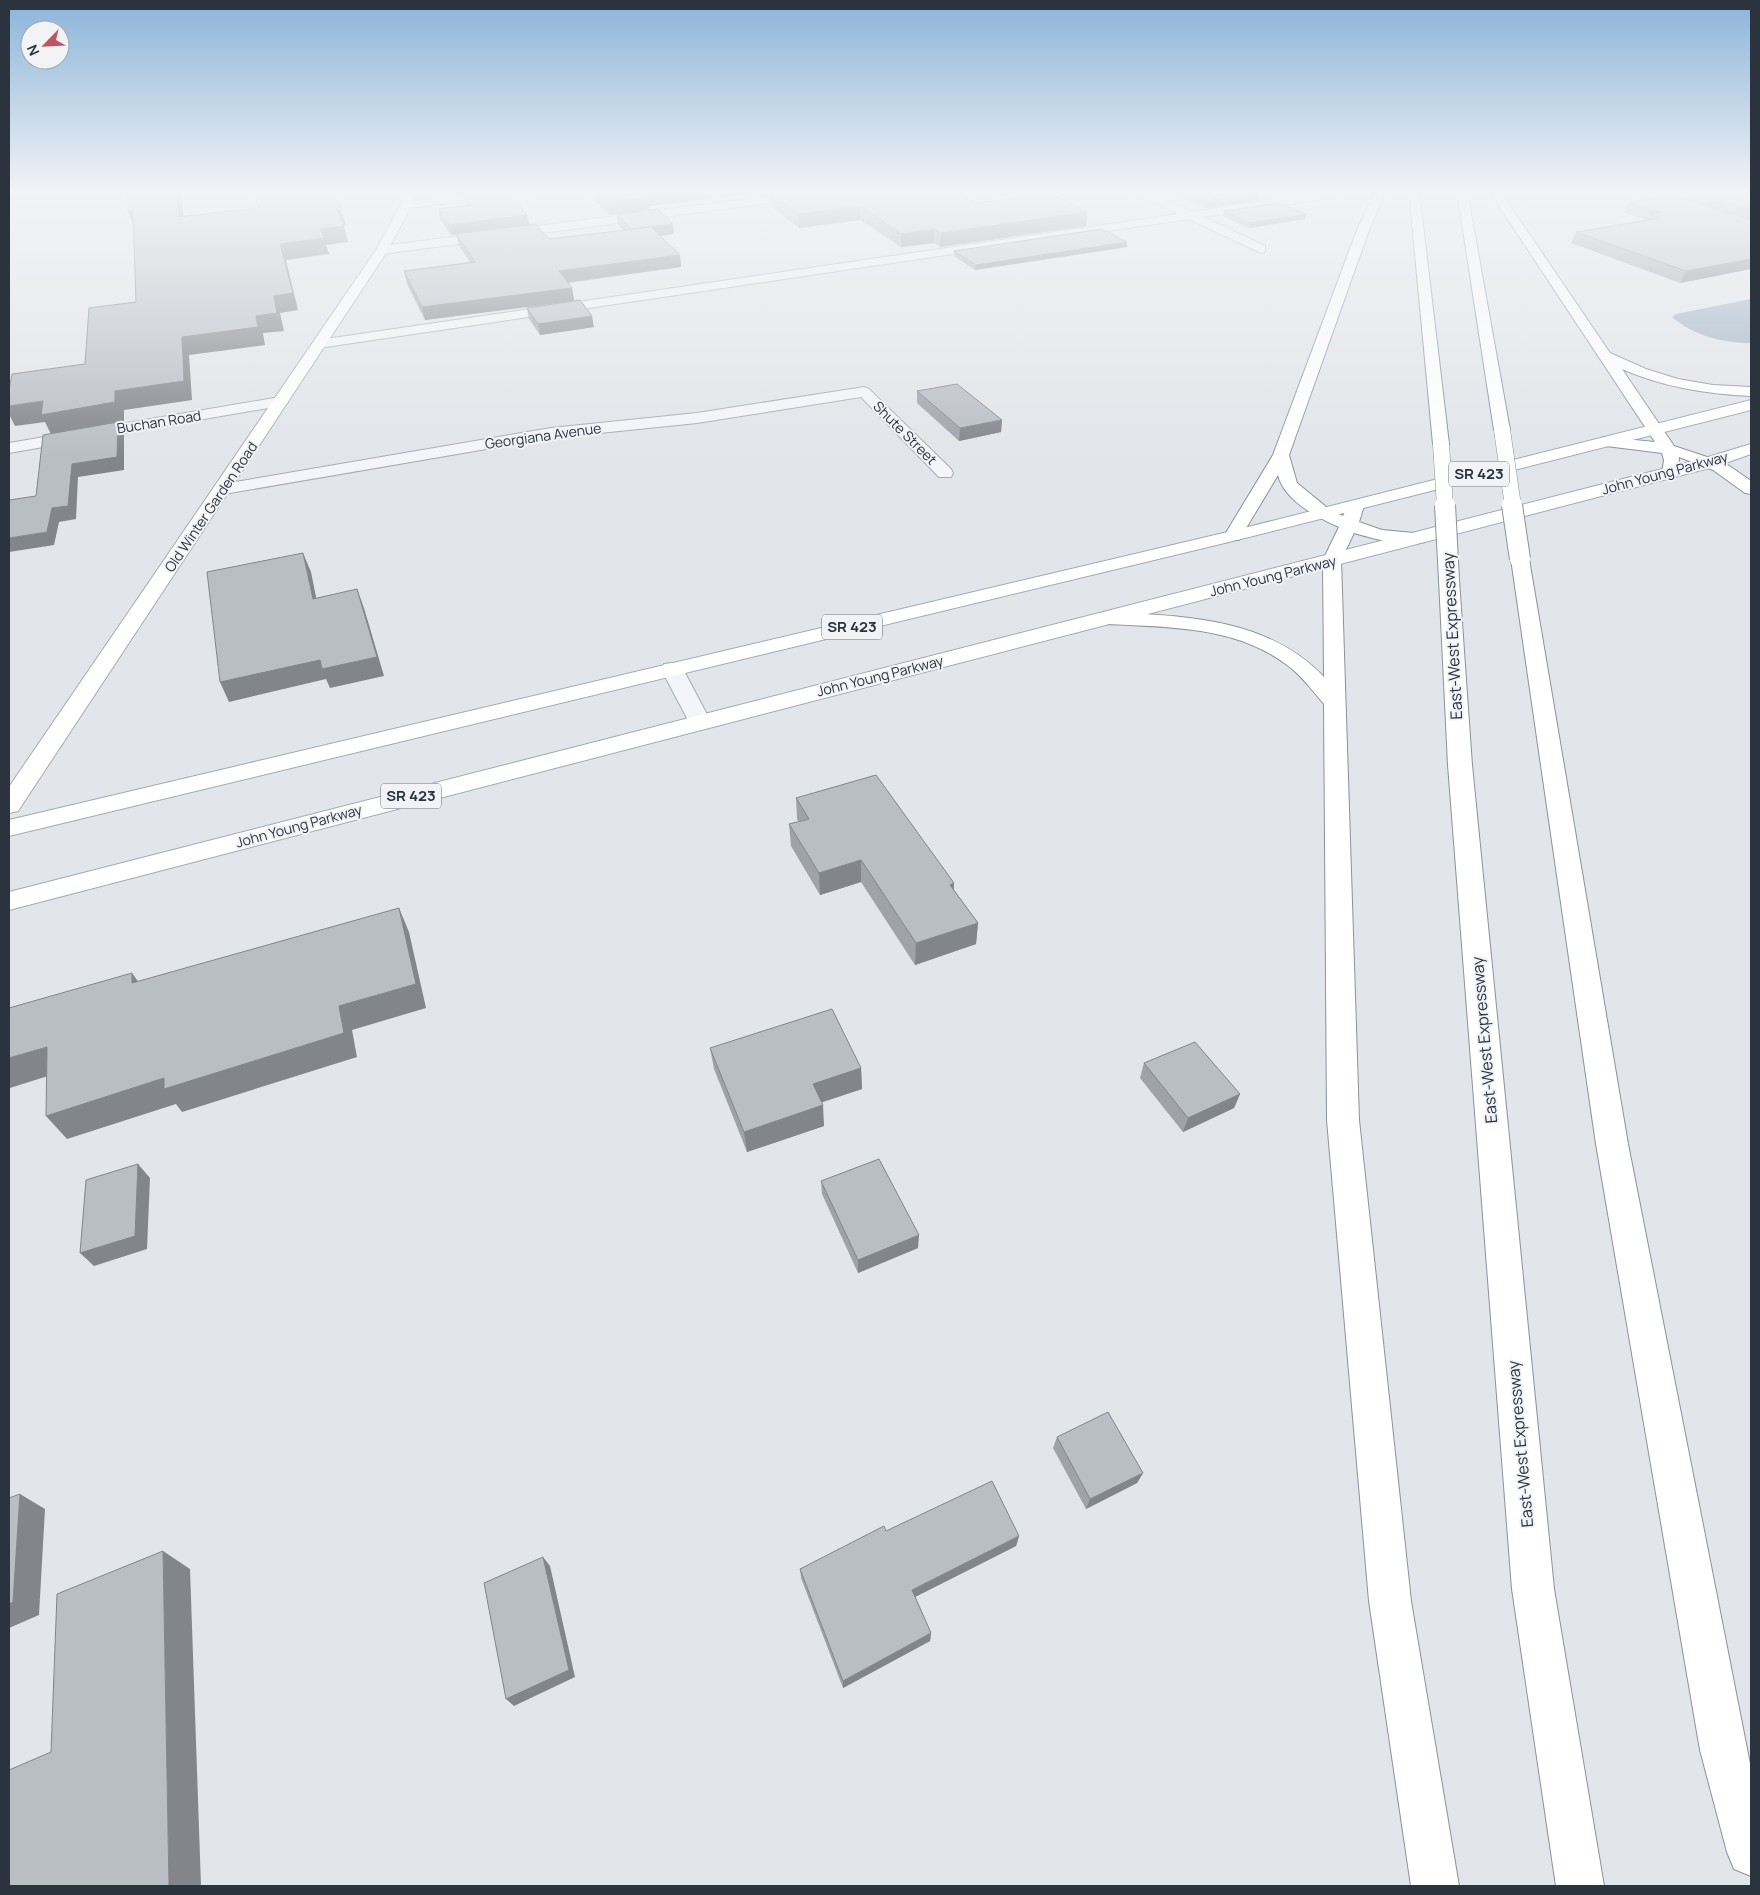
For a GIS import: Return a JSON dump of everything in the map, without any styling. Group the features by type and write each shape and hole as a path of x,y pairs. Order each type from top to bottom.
{"main road":[{"name":"Old Winter Garden Road","path":"9,805 224,489 362,279"},
{"path":"1233,536 1281,455 1345,279"},
{"name":"East-West Expressway","path":"1423,279 1441,444 1460,765 1533,1589 1580,1886"},
{"path":"1477,279 1502,430 1520,559 1612,1144 1723,1750 1751,1852"},
{"path":"1553,279 1669,450 1672,460 1670,472"},
{"path":"1604,355 1634,371 1663,381 1699,389 1751,391"},
{"name":"SR 423","path":"9,828 1324,514 1751,404"},
{"path":"1604,442 1634,443 1669,450 1711,462 1732,473 1751,489"},
{"name":"John Young Parkway","path":"9,901 1711,462 1751,449"},
{"path":"1281,455 1289,485 1324,514 1349,525 1380,535 1418,538"},
{"path":"1356,506 1332,560 1343,1120 1390,1601 1435,1886"},
{"path":"1107,618 1204,626 1256,639 1294,660 1336,704"}],"street":[{"path":"319,344 755,279"},
{"name":"Shute Street","path":"864,392 945,473"},
{"name":"Georgiana Avenue","path":"224,489 551,433 697,418 864,392"},
{"name":"Buchan Road","path":"9,448 280,402"},
{"path":"672,669 700,722"}],"water":[{"path":"1751,299 1751,343 1730,342 1699,334 1672,317 1676,314"}],"building":[{"path":"135,279 289,279 293,293 274,296 277,313 256,316 258,327 182,337 184,381 115,391 115,402 41,415 43,401 9,406 12,374 85,364 89,308 136,302"},
{"path":"408,279 565,279 572,288 422,307"},
{"path":"580,300 592,316 538,324 527,308"},
{"path":"957,384 1002,420 960,428 917,391"},
{"path":"118,422 117,457 72,464 68,506 52,508 47,532 9,538 9,500 36,496 43,435"},
{"path":"303,553 313,599 357,589 377,657 322,669 320,660 220,682 207,572"},
{"path":"876,775 954,883 950,885 978,923 916,943 861,860 819,873 789,824 809,819 796,798"},
{"path":"399,908 416,984 339,1006 344,1033 164,1089 164,1078 46,1116 47,1047 9,1058 9,1008 132,973 132,983"},
{"path":"832,1009 861,1068 813,1084 823,1105 744,1132 710,1048"},
{"path":"1195,1042 1240,1094 1188,1118 1144,1063"},
{"path":"879,1159 919,1235 858,1260 821,1181"},
{"path":"138,1164 135,1236 80,1253 86,1180"},
{"path":"1108,1412 1143,1473 1090,1499 1057,1437"},
{"path":"992,1481 1019,1536 912,1590 931,1633 843,1681 800,1569 884,1526 886,1531"},
{"path":"20,1494 13,1602 9,1604 9,1498"},
{"path":"163,1551 169,1886 9,1886 9,1770 51,1752 57,1594"},
{"path":"543,1557 569,1670 506,1699 484,1583"}]}
